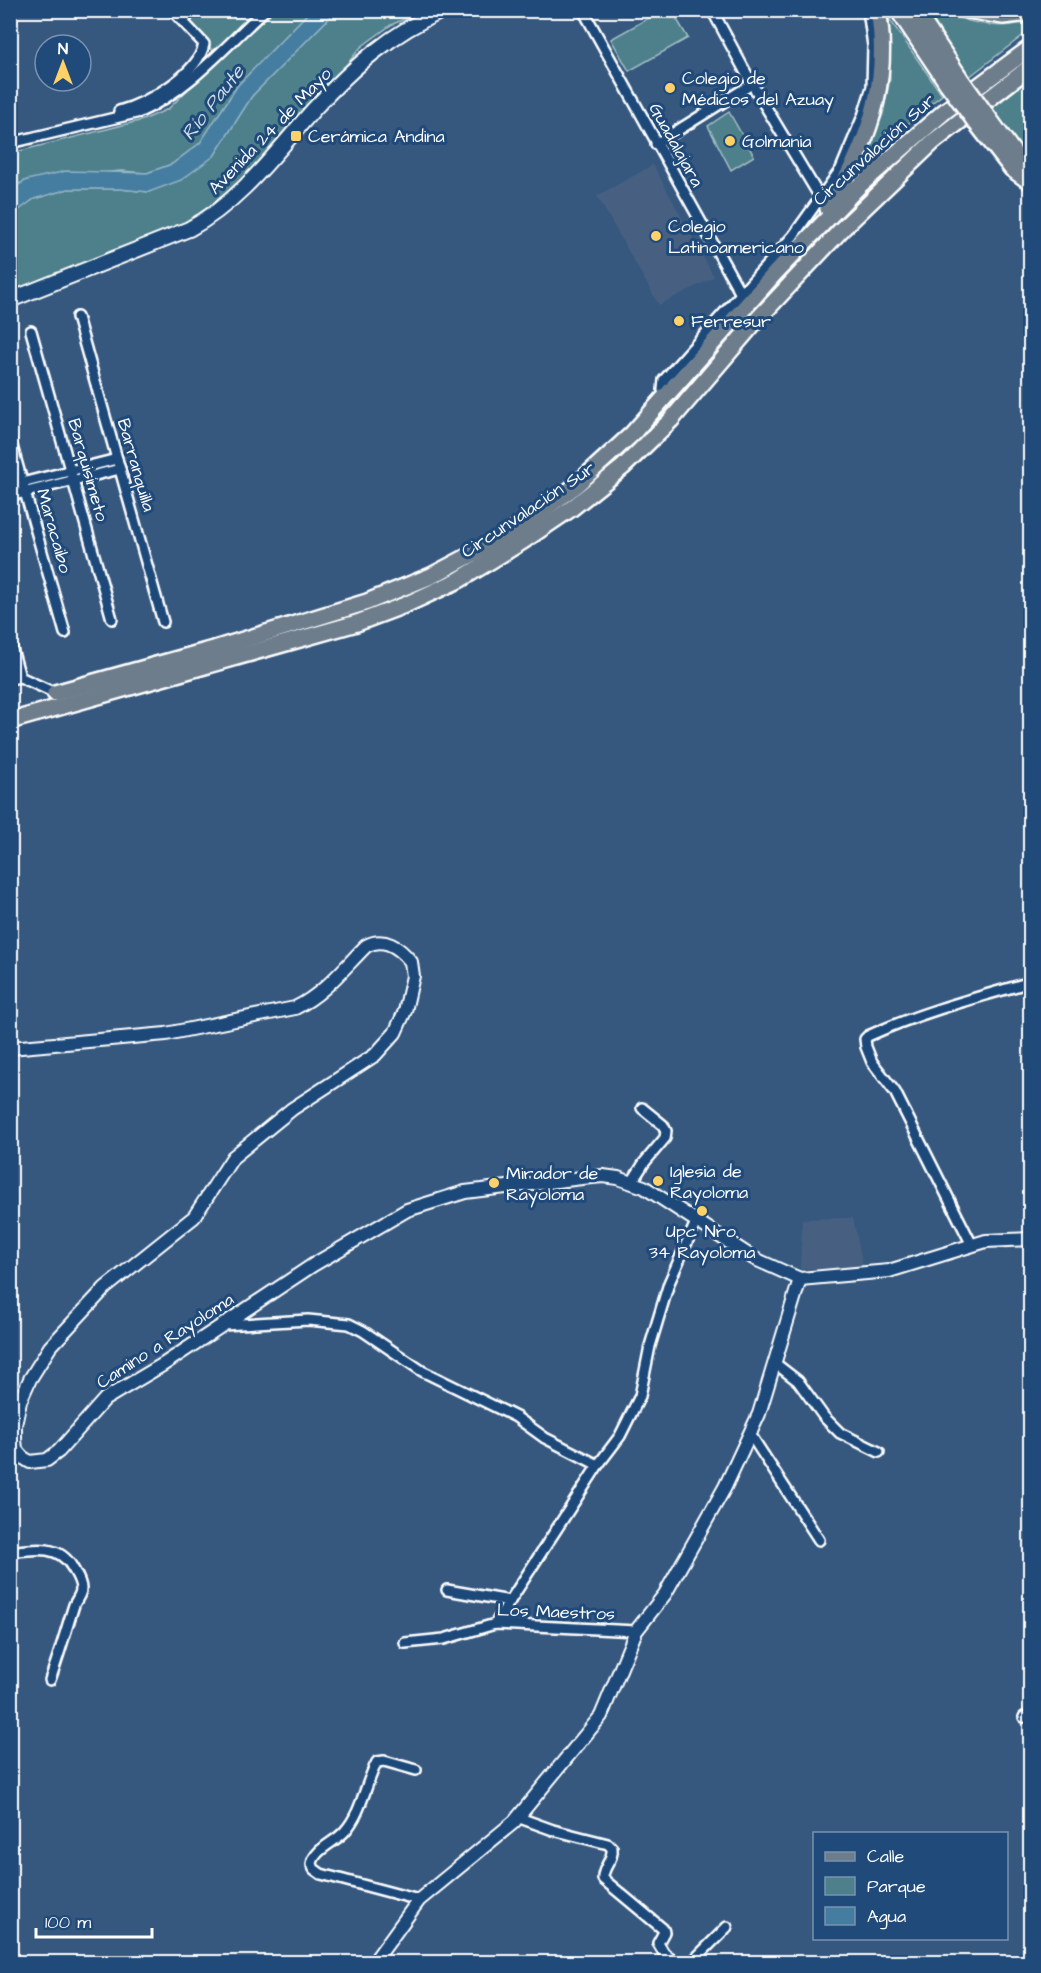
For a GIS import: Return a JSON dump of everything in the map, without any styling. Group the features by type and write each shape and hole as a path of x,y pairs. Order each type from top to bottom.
{"main road":[{"name":"Avenida 24 de Mayo","path":"10,300 189,229 213,215 252,179 315,108 371,53 406,28 444,10"},
{"path":"814,231 849,176 870,124 878,96 882,61 878,10"},
{"path":"898,10 980,117 1012,169 1030,182"},
{"path":"915,10 953,81"},
{"path":"967,10 1003,16 1030,13"},
{"name":"Circunvalación Sur","path":"55,693 308,621 383,597 431,576 499,540 574,488 632,434 768,281 798,240 814,231 861,185 945,111 1030,48"},
{"name":"Circunvalación Sur","path":"10,721 357,623 412,603 447,587 523,541 585,498 644,448 761,315 849,221 933,142 1030,68"},
{"path":"980,117 1030,168"}],"street":[{"path":"10,143 124,110 161,92 184,75 202,55 204,44 172,10"},
{"path":"183,21 193,10"},
{"path":"27,138 140,112 160,103 179,90 265,10"},
{"name":"Guadalajara","path":"583,10 741,294"},
{"path":"712,10 752,84 821,199"},
{"path":"666,397 663,390 664,380 741,294 798,240 841,169 863,116 872,87 873,46 868,10"},
{"path":"656,144 752,84"},
{"name":"Barranquilla","path":"77,317 164,622"},
{"name":"Barquisimeto","path":"31,331 112,619"},
{"name":"Maracaibo","path":"10,439 65,633"},
{"path":"10,496 24,488 71,471 117,459"},
{"path":"10,486 24,488 74,481 120,469"},
{"path":"10,642 15,678 55,693"},
{"name":"Camino a Rayoloma","path":"10,1048 166,1034 295,1008 311,1000 325,989 366,946 373,942 394,945 411,962 412,985 405,1011 394,1033 375,1055 292,1109 233,1157 194,1217 105,1287 50,1347 30,1379 20,1401 15,1425 13,1447 30,1462 47,1460 59,1450 105,1399 164,1364 313,1265 407,1210 465,1192 603,1176 632,1182 644,1187 755,1259 800,1279 889,1271 986,1241 1030,1239"},
{"path":"972,1245 895,1092 872,1062 865,1039 895,1024 951,1004 1024,984"},
{"path":"632,1182 644,1163 665,1138 666,1131 663,1125 642,1108"},
{"path":"495,1624 598,1465 620,1436 640,1396 650,1346 669,1283 696,1222"},
{"path":"374,1962 419,1900 517,1817 601,1716 636,1632 665,1594 725,1487 750,1434 776,1364 800,1279"},
{"path":"223,1325 308,1320 349,1324 422,1371 516,1417 545,1438 598,1465"},
{"path":"776,1364 798,1381 824,1417 840,1433 879,1452"},
{"path":"750,1434 819,1540"},
{"path":"12,1554 45,1549 54,1551 68,1560 78,1577 81,1587 80,1594 75,1602 63,1646 50,1680"},
{"path":"447,1590 510,1601"},
{"name":"Los Maestros","path":"405,1642 444,1639 495,1624 636,1632"},
{"path":"416,1770 381,1760 375,1764 352,1822 337,1840 316,1855 312,1864 314,1869 321,1874 362,1883 419,1900"},
{"path":"517,1817 553,1830 608,1844 612,1848 612,1856 605,1868 603,1879 663,1929 664,1932 658,1942 664,1953 675,1962"},
{"path":"692,1962 727,1927"}],"shaded area":[{"name":"Colegio Latinoamericano","path":"653,165 714,277 659,305 597,196"},
{"path":"853,1218 863,1267 800,1269 802,1219"}],"green space":[{"path":"663,10 672,11 688,38 629,71 611,39"},
{"path":"194,11 264,11 216,54 185,21"},
{"path":"272,11 310,11 238,85 200,143 172,164 147,173 121,171 27,180 11,188 11,153 143,120 168,109"},
{"path":"336,11 422,11 391,25 361,47 319,98 258,164 202,217 11,294 10,216 34,199 68,189 120,189 149,192 214,156 252,96"},
{"path":"884,11 942,95 861,167 883,114 890,79"},
{"path":"922,11 936,12 991,25 1011,25 1030,21 1030,30 969,77"},
{"path":"1030,79 1030,161 1007,135 990,106"},
{"name":"Golmania","path":"729,112 754,156 731,170 708,126"}],"water":[{"path":"310,11 336,11 252,96 214,156 181,180 149,192 120,189 68,189 34,199 11,216 11,189 27,180 66,171 147,173 172,164 200,143 238,85"}],"place":[{"name":"Colegio de Médicos del Azuay","path":"670,88"},
{"name":"Cerámica Andina","path":"296,136"},
{"name":"Golmania","path":"730,141"},
{"name":"Colegio Latinoamericano","path":"656,236"},
{"name":"Ferresur","path":"679,321"},
{"name":"Iglesia de Rayoloma","path":"658,1181"},
{"name":"Mirador de Rayoloma","path":"494,1183"},
{"name":"Upc Nro. 34 Rayoloma","path":"702,1211"}],"water label":[{"name":"Río Paute","path":"213,103"}]}
